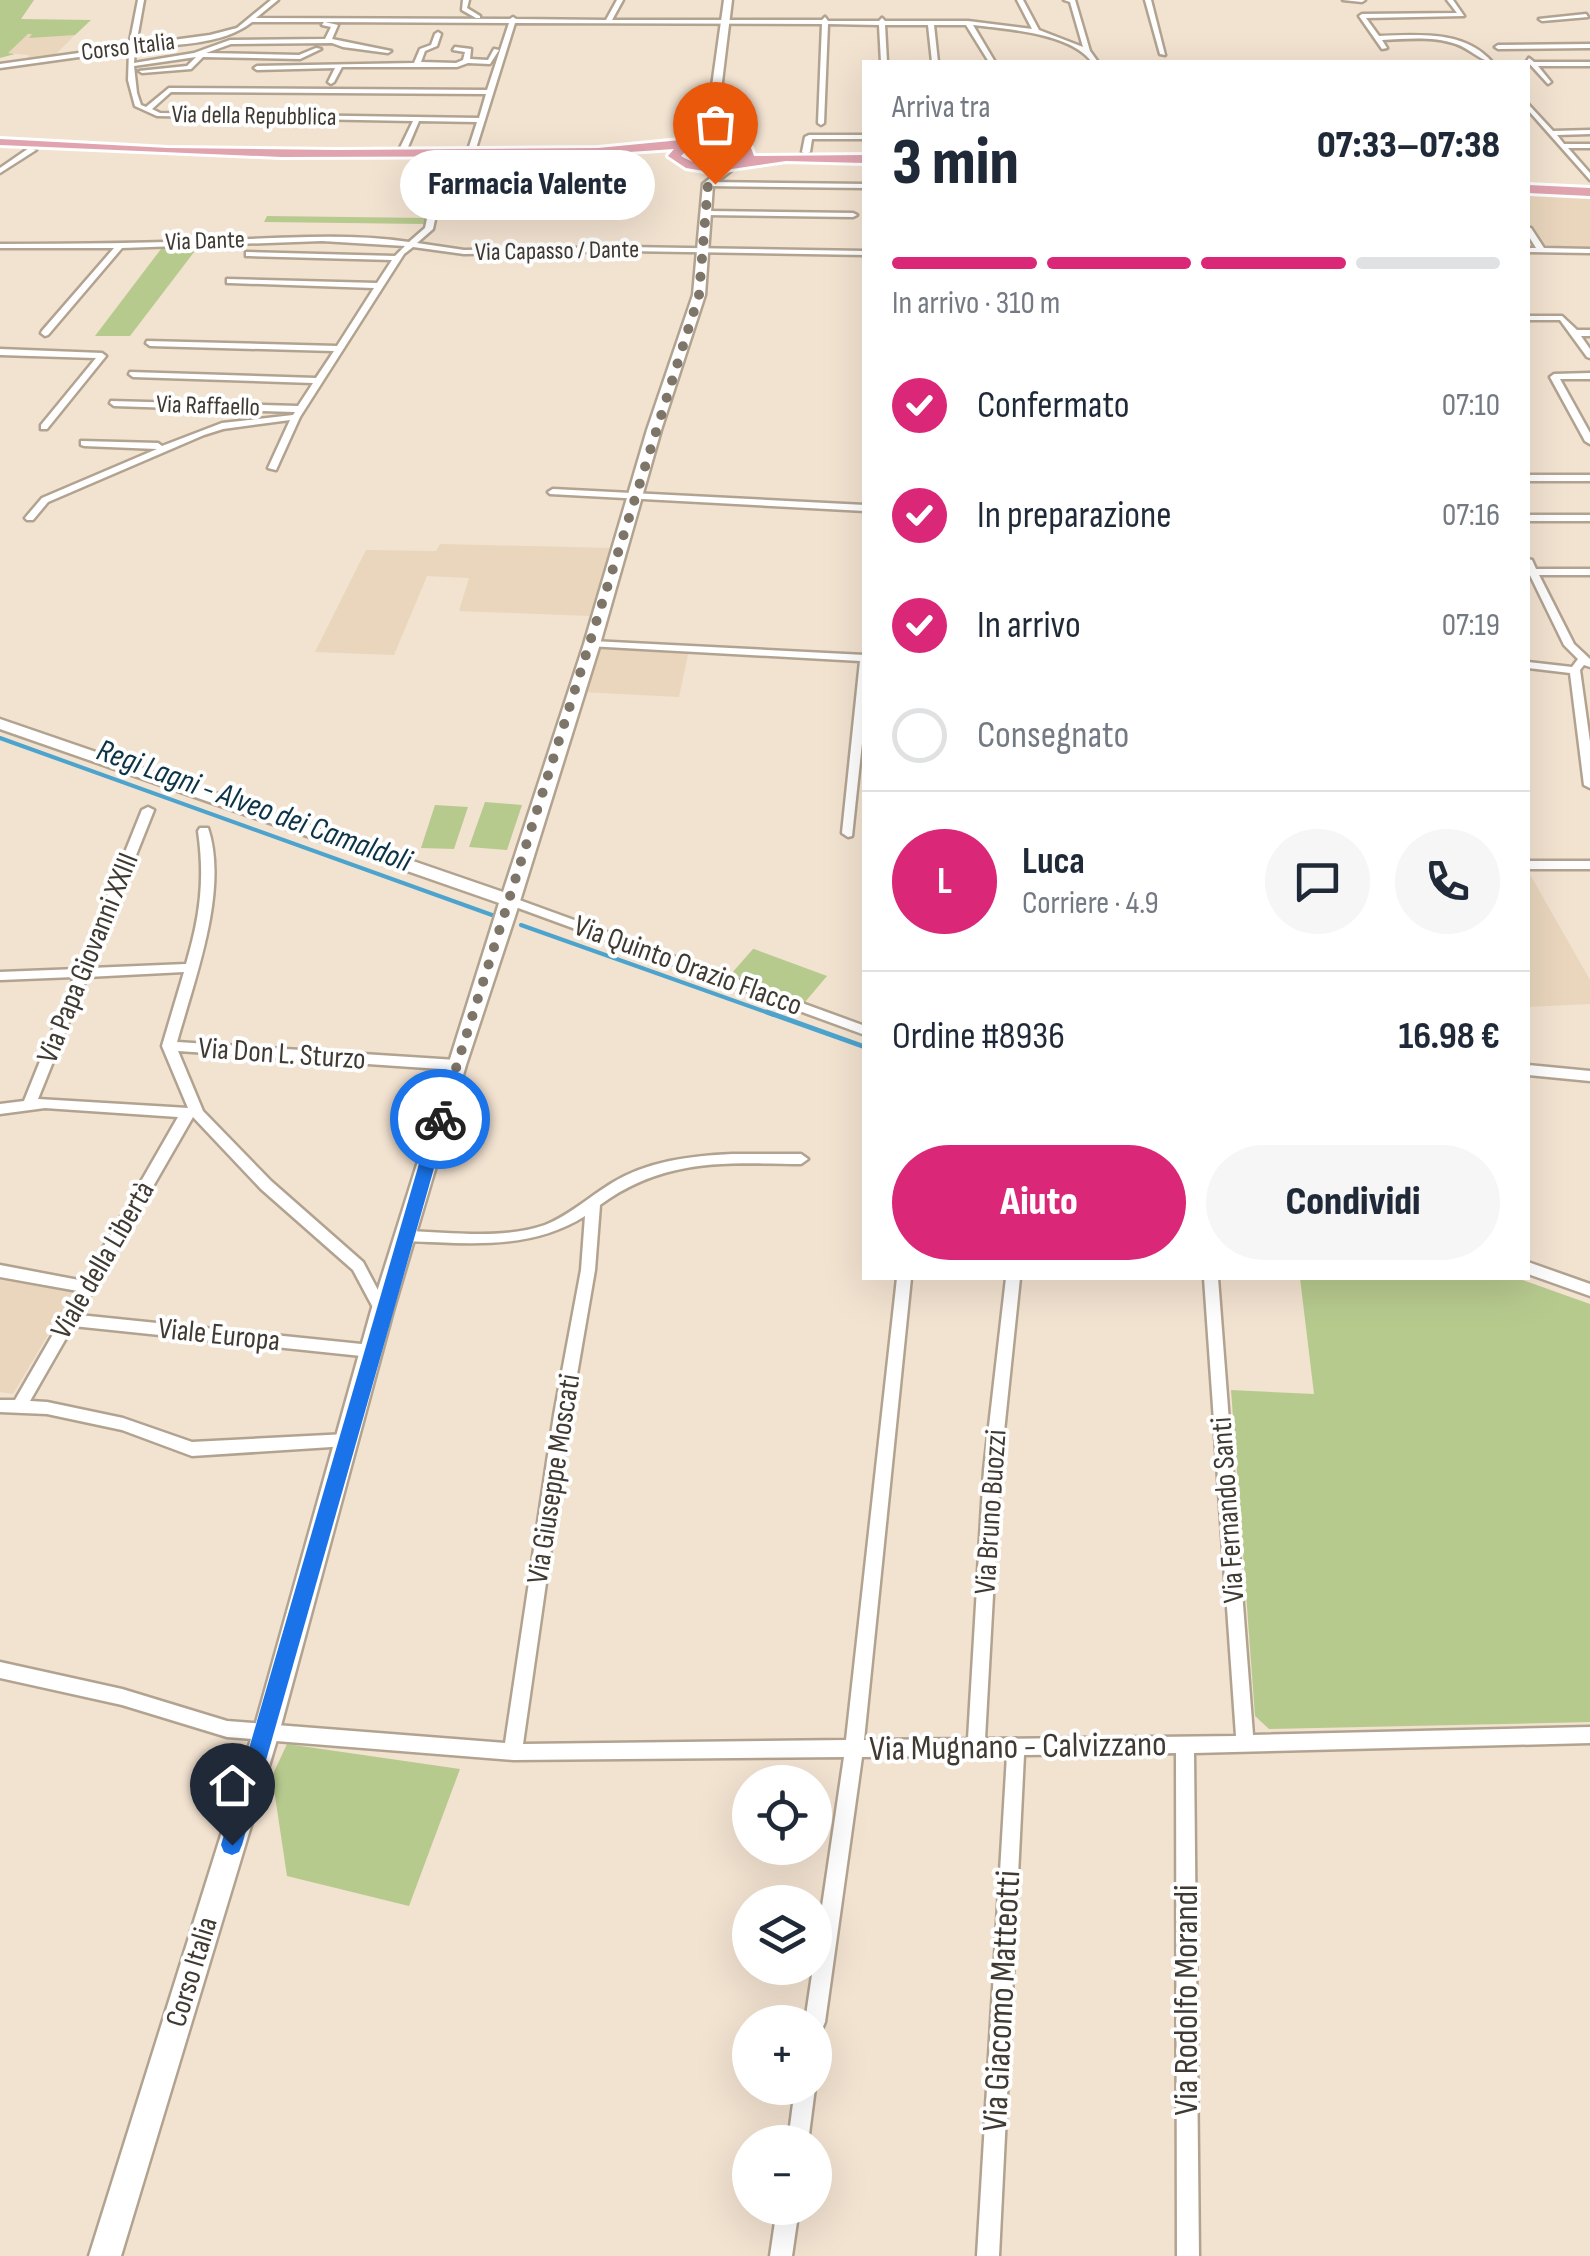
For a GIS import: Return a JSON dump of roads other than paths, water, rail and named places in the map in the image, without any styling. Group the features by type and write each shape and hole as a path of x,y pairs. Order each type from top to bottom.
{"main road":[{"path":"684,163 674,153 688,144"},
{"path":"0,145 209,154 401,154 738,144 862,157"},
{"path":"737,163 748,154 738,144"},
{"path":"0,145 233,160 612,156 708,168 786,156 862,157"},
{"path":"1530,186 1590,185"}],"street":[{"name":"Via della Repubblica","path":"141,0 131,47 131,90 138,106 146,110 159,114 479,120"},
{"path":"253,20 275,0"},
{"path":"466,0 467,12 493,18"},
{"path":"610,20 620,0"},
{"path":"688,144 712,123 728,0"},
{"path":"1020,0 1036,31"},
{"path":"1066,0 1073,0 1087,50 1094,60"},
{"path":"1148,0 1163,54"},
{"path":"1346,0 1362,0"},
{"path":"1384,48 1362,16 1462,15 1450,0"},
{"path":"344,17 349,7"},
{"path":"1542,19 1589,16"},
{"path":"253,20 344,17 968,22 1036,31 1087,50"},
{"path":"310,18 324,26 335,25 330,41"},
{"path":"494,62 514,19"},
{"path":"821,123 825,19"},
{"name":"Corso Italia","path":"0,66 211,37 253,20"},
{"path":"882,20 884,60"},
{"path":"931,22 936,60"},
{"path":"968,22 991,60"},
{"path":"422,65 417,63 422,50 434,46 438,34"},
{"path":"1378,38 1445,38 1470,45 1487,60"},
{"path":"146,110 197,56 230,42 330,41 388,51"},
{"path":"1518,46 1530,60"},
{"path":"1498,47 1590,46"},
{"path":"131,68 197,56 300,57 318,48"},
{"path":"455,50 469,50 467,61"},
{"path":"472,152 496,50"},
{"path":"272,67 279,57"},
{"path":"1530,60 1548,82"},
{"path":"344,66 494,62"},
{"path":"1533,64 1590,64"},
{"path":"258,68 338,66 331,82"},
{"path":"131,68 186,69"},
{"path":"169,90 488,92"},
{"path":"1530,108 1590,185"},
{"path":"401,154 417,119"},
{"path":"712,123 738,144"},
{"path":"1552,133 1590,132"},
{"path":"806,152 809,137 862,137"},
{"path":"1563,146 1590,146"},
{"path":"0,171 32,150"},
{"path":"272,468 298,413 398,258 429,229 444,158"},
{"path":"684,163 708,184 862,186"},
{"path":"708,184 737,163"},
{"name":"Corso Italia","path":"105,2256 266,1732 382,1311 456,1065 699,295 708,184"},
{"path":"706,213 853,215"},
{"path":"1530,233 1541,250"},
{"name":"Via Dante","path":"0,246 120,246 272,239 410,244"},
{"name":"Via Capasso / Dante","path":"410,244 464,252 862,253"},
{"path":"45,333 120,246"},
{"path":"1530,250 1590,251"},
{"path":"249,254 398,258"},
{"path":"230,282 380,286"},
{"path":"1530,318 1564,319 1590,355"},
{"path":"1575,333 1590,332"},
{"path":"150,343 340,349"},
{"path":"0,352 102,356 44,427"},
{"path":"133,374 319,381"},
{"path":"1590,376 1554,378 1590,441"},
{"name":"Via Raffaello","path":"114,403 298,413"},
{"path":"30,518 44,500 167,446 222,426 298,413"},
{"path":"84,443 167,446"},
{"path":"1530,478 1590,478"},
{"path":"554,492 862,508"},
{"path":"1530,518 1590,518"},
{"path":"1530,567 1590,572"},
{"path":"1530,567 1582,665 1590,785"},
{"path":"592,644 862,659"},
{"path":"1530,665 1582,665"},
{"path":"848,834 862,690"},
{"path":"0,724 511,900"},
{"name":"Via Papa Giovanni XXIII","path":"29,1105 148,810"},
{"path":"204,832 208,857 205,921 169,1046 192,1113 358,1266 382,1311"},
{"path":"1530,865 1590,865"},
{"name":"Via Quinto Orazio Flacco","path":"511,900 862,1030"},
{"path":"0,976 192,968"},
{"name":"Via Don L. Sturzo","path":"169,1046 456,1065"},
{"path":"1530,1070 1590,1076"},
{"path":"0,1108 29,1105 192,1113"},
{"name":"Viale della Libertà","path":"19,1407 86,1287 192,1113"},
{"path":"405,1236 537,1233 593,1206 623,1182 685,1163 801,1160"},
{"name":"Via Giuseppe Moscati","path":"513,1752 562,1415 588,1270 593,1206"},
{"path":"1530,1269 1590,1290"},
{"path":"0,1270 86,1287"},
{"path":"817,2005 854,1748 904,1280"},
{"name":"Via Bruno Buozzi","path":"976,1746 992,1470 1012,1280"},
{"name":"Via Fernando Santi","path":"1211,1280 1244,1743"},
{"name":"Viale Europa","path":"68,1320 371,1351"},
{"path":"0,1406 48,1408 122,1424 192,1449 347,1440"},
{"name":"Via Mugnano - Calvizzano","path":"0,1670 122,1697 227,1729 513,1752 1185,1745 1590,1734"},
{"name":"Via Rodolfo Morandi","path":"1185,1745 1188,2256"},
{"name":"Via Giacomo Matteotti","path":"988,2256 1016,1746"},
{"path":"781,2256 786,2225"}],"waterway":[{"name":"Regi Lagni - Alveo dei Camaldoli","path":"0,738 492,915"},
{"name":"Regi Lagni - Alveo dei Camaldoli","path":"521,925 774,1015"},
{"name":"Regi Lagni - Alveo dei Camaldoli","path":"767,1012 862,1046"}],"place":[{"name":"Farmacia Valente","path":"715,184"}]}
